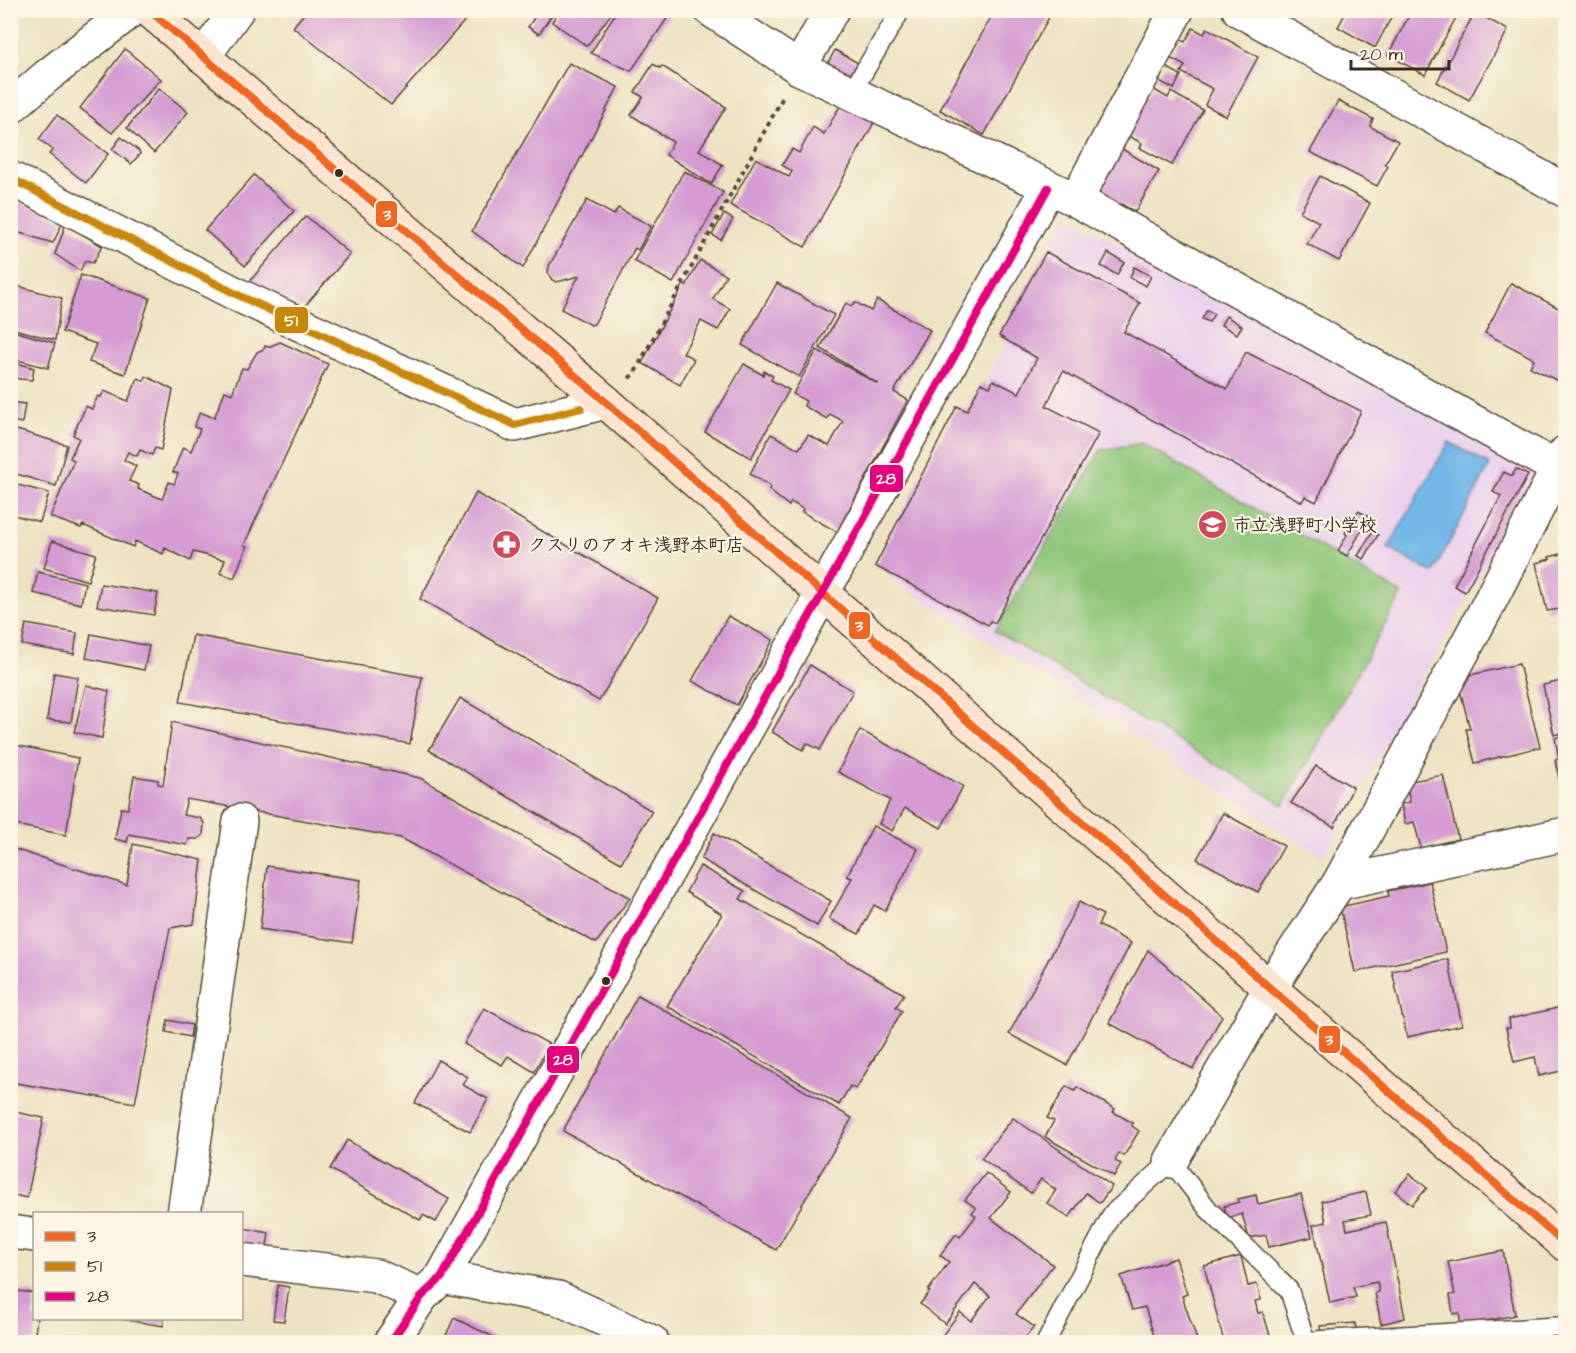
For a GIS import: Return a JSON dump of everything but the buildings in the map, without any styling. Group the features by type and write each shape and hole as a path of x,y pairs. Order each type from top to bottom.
{"main road":[{"path":"149,10 606,402 1270,988 1566,1245"}],"street":[{"path":"10,108 132,10"},
{"path":"203,57 237,10"},
{"path":"711,10 799,68 1062,194 1562,464 1339,883 1270,988 1171,1161"},
{"path":"799,68 832,10"},
{"path":"393,1342 392,1340 432,1287 822,592 1062,194 1177,10"},
{"path":"1239,10 1566,191"},
{"path":"10,178 240,296 515,425 606,402"},
{"path":"184,1212 240,821"},
{"path":"1339,883 1566,834"},
{"path":"10,1232 33,1235"},
{"path":"243,1260 376,1276 432,1287 558,1298 652,1342"}],"lane":[{"path":"851,93 901,10"},
{"path":"1046,1342 1113,1214 1171,1161 1208,1209 1289,1290 1306,1342 1566,1326"}],"path":[{"path":"606,402 634,374 799,68"}],"shaded area":[{"name":"市立浅野町小学校","path":"1068,216 1537,472 1323,857 890,578"}],"green space":[{"path":"1142,443 1402,594 1284,805 995,631 1101,450"}],"water":[{"path":"1449,442 1490,465 1433,573 1388,548"}],"transit line":[{"name":"3","path":"149,10 606,402 1270,988 1566,1245"},
{"name":"51","path":"10,178 240,296 515,425 581,408"},
{"name":"28","path":"393,1342 392,1340 422,1296 442,1277 1048,188"}],"place":[{"name":"市立浅野町小学校","path":"1212,525"},
{"name":"クスリのアオキ浅野本町店","path":"507,545"}]}
